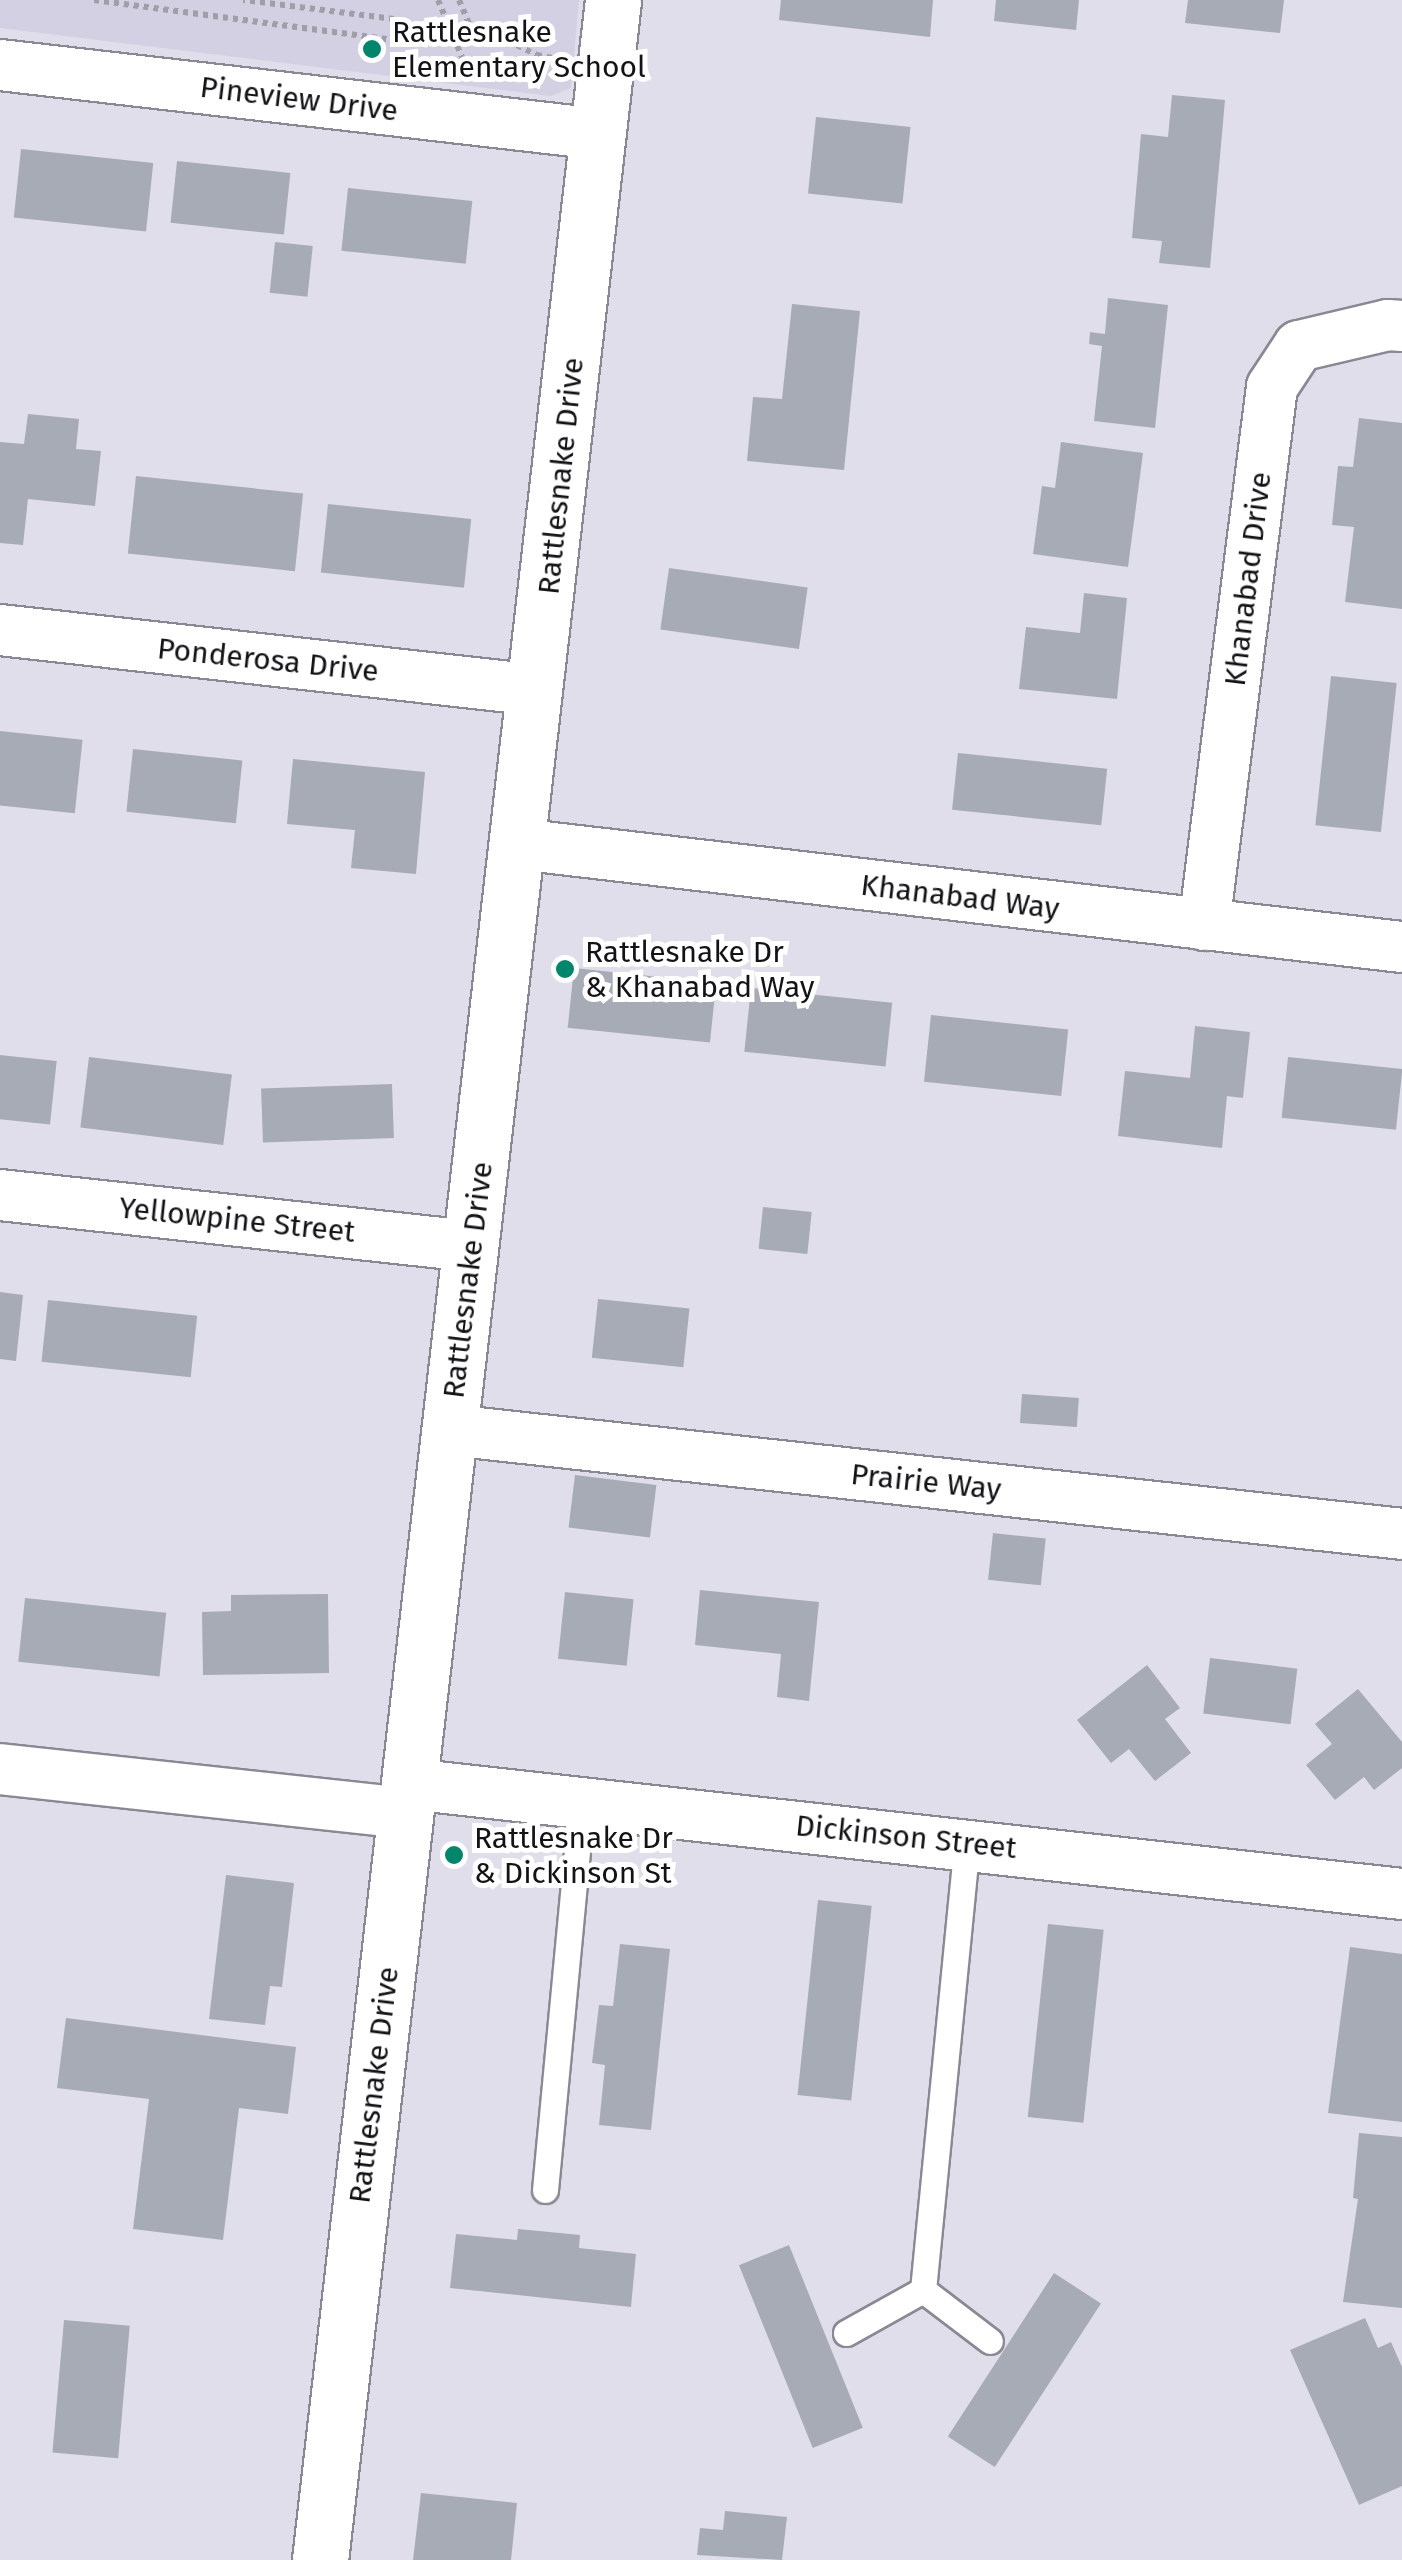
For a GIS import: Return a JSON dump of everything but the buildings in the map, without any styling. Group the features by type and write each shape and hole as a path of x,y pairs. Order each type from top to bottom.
{"street":[{"name":"Rattlesnake Drive","path":"320,2560 613,0"},
{"name":"Pineview Drive","path":"0,65 599,134"},
{"name":"Khanabad Drive","path":"1204,926 1272,387 1299,346 1388,325 1402,326"},
{"name":"Ponderosa Drive","path":"0,630 537,690"},
{"name":"Khanabad Way","path":"518,844 1402,948"},
{"name":"Yellowpine Street","path":"0,1194 473,1246"},
{"name":"Prairie Way","path":"450,1430 1402,1534"},
{"name":"Dickinson Street","path":"0,1769 409,1799 582,1802 1402,1894"}],"lane":[{"path":"545,2190 582,1802"},
{"path":"923,2290 968,1844"},
{"path":"846,2333 923,2290"},
{"path":"923,2290 990,2341"}],"path":[{"path":"94,0 403,40 394,20 243,0"},
{"path":"438,0 473,85"},
{"path":"460,0 472,30 480,28 537,55 573,61"}],"shaded area":[{"name":"Rattlesnake Elementary School","path":"0,0 579,0 571,88 551,96 0,28"}],"place":[{"name":"Rattlesnake Elementary School","path":"372,49"},
{"name":"Rattlesnake Dr & Khanabad Way","path":"565,969"},
{"name":"Rattlesnake Dr & Dickinson St","path":"454,1855"}]}
